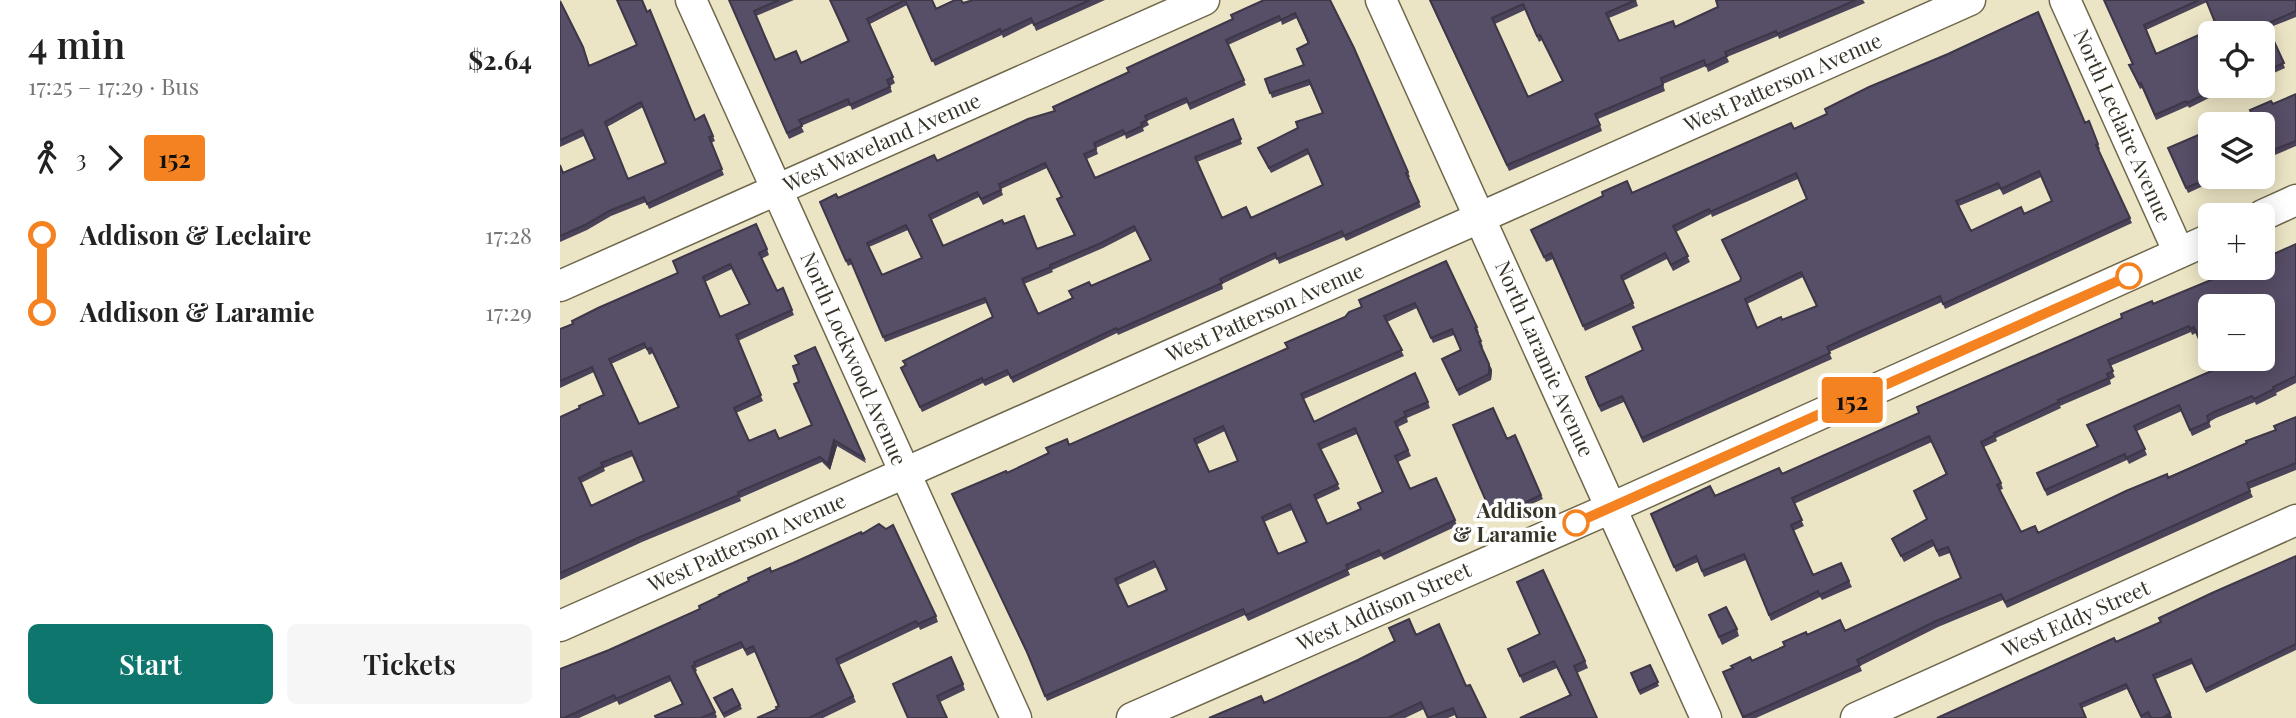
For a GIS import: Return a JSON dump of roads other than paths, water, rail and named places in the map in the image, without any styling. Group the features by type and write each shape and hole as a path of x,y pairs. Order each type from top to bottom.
{"street":[{"name":"North Lockwood Avenue","path":"691,0 1016,718"},
{"name":"West Waveland Avenue","path":"560,286 1204,0"},
{"name":"North Laramie Avenue","path":"1381,0 1706,718"},
{"name":"West Patterson Avenue","path":"560,626 1970,0"},
{"name":"North Leclaire Avenue","path":"2065,0 2179,253"},
{"path":"2275,210 2296,200"},
{"name":"West Addison Street","path":"1132,718 1611,508 2198,244"},
{"name":"West Eddy Street","path":"1856,718 2296,520"}],"place":[{"name":"Addison & Laramie","path":"1576,523"}]}
